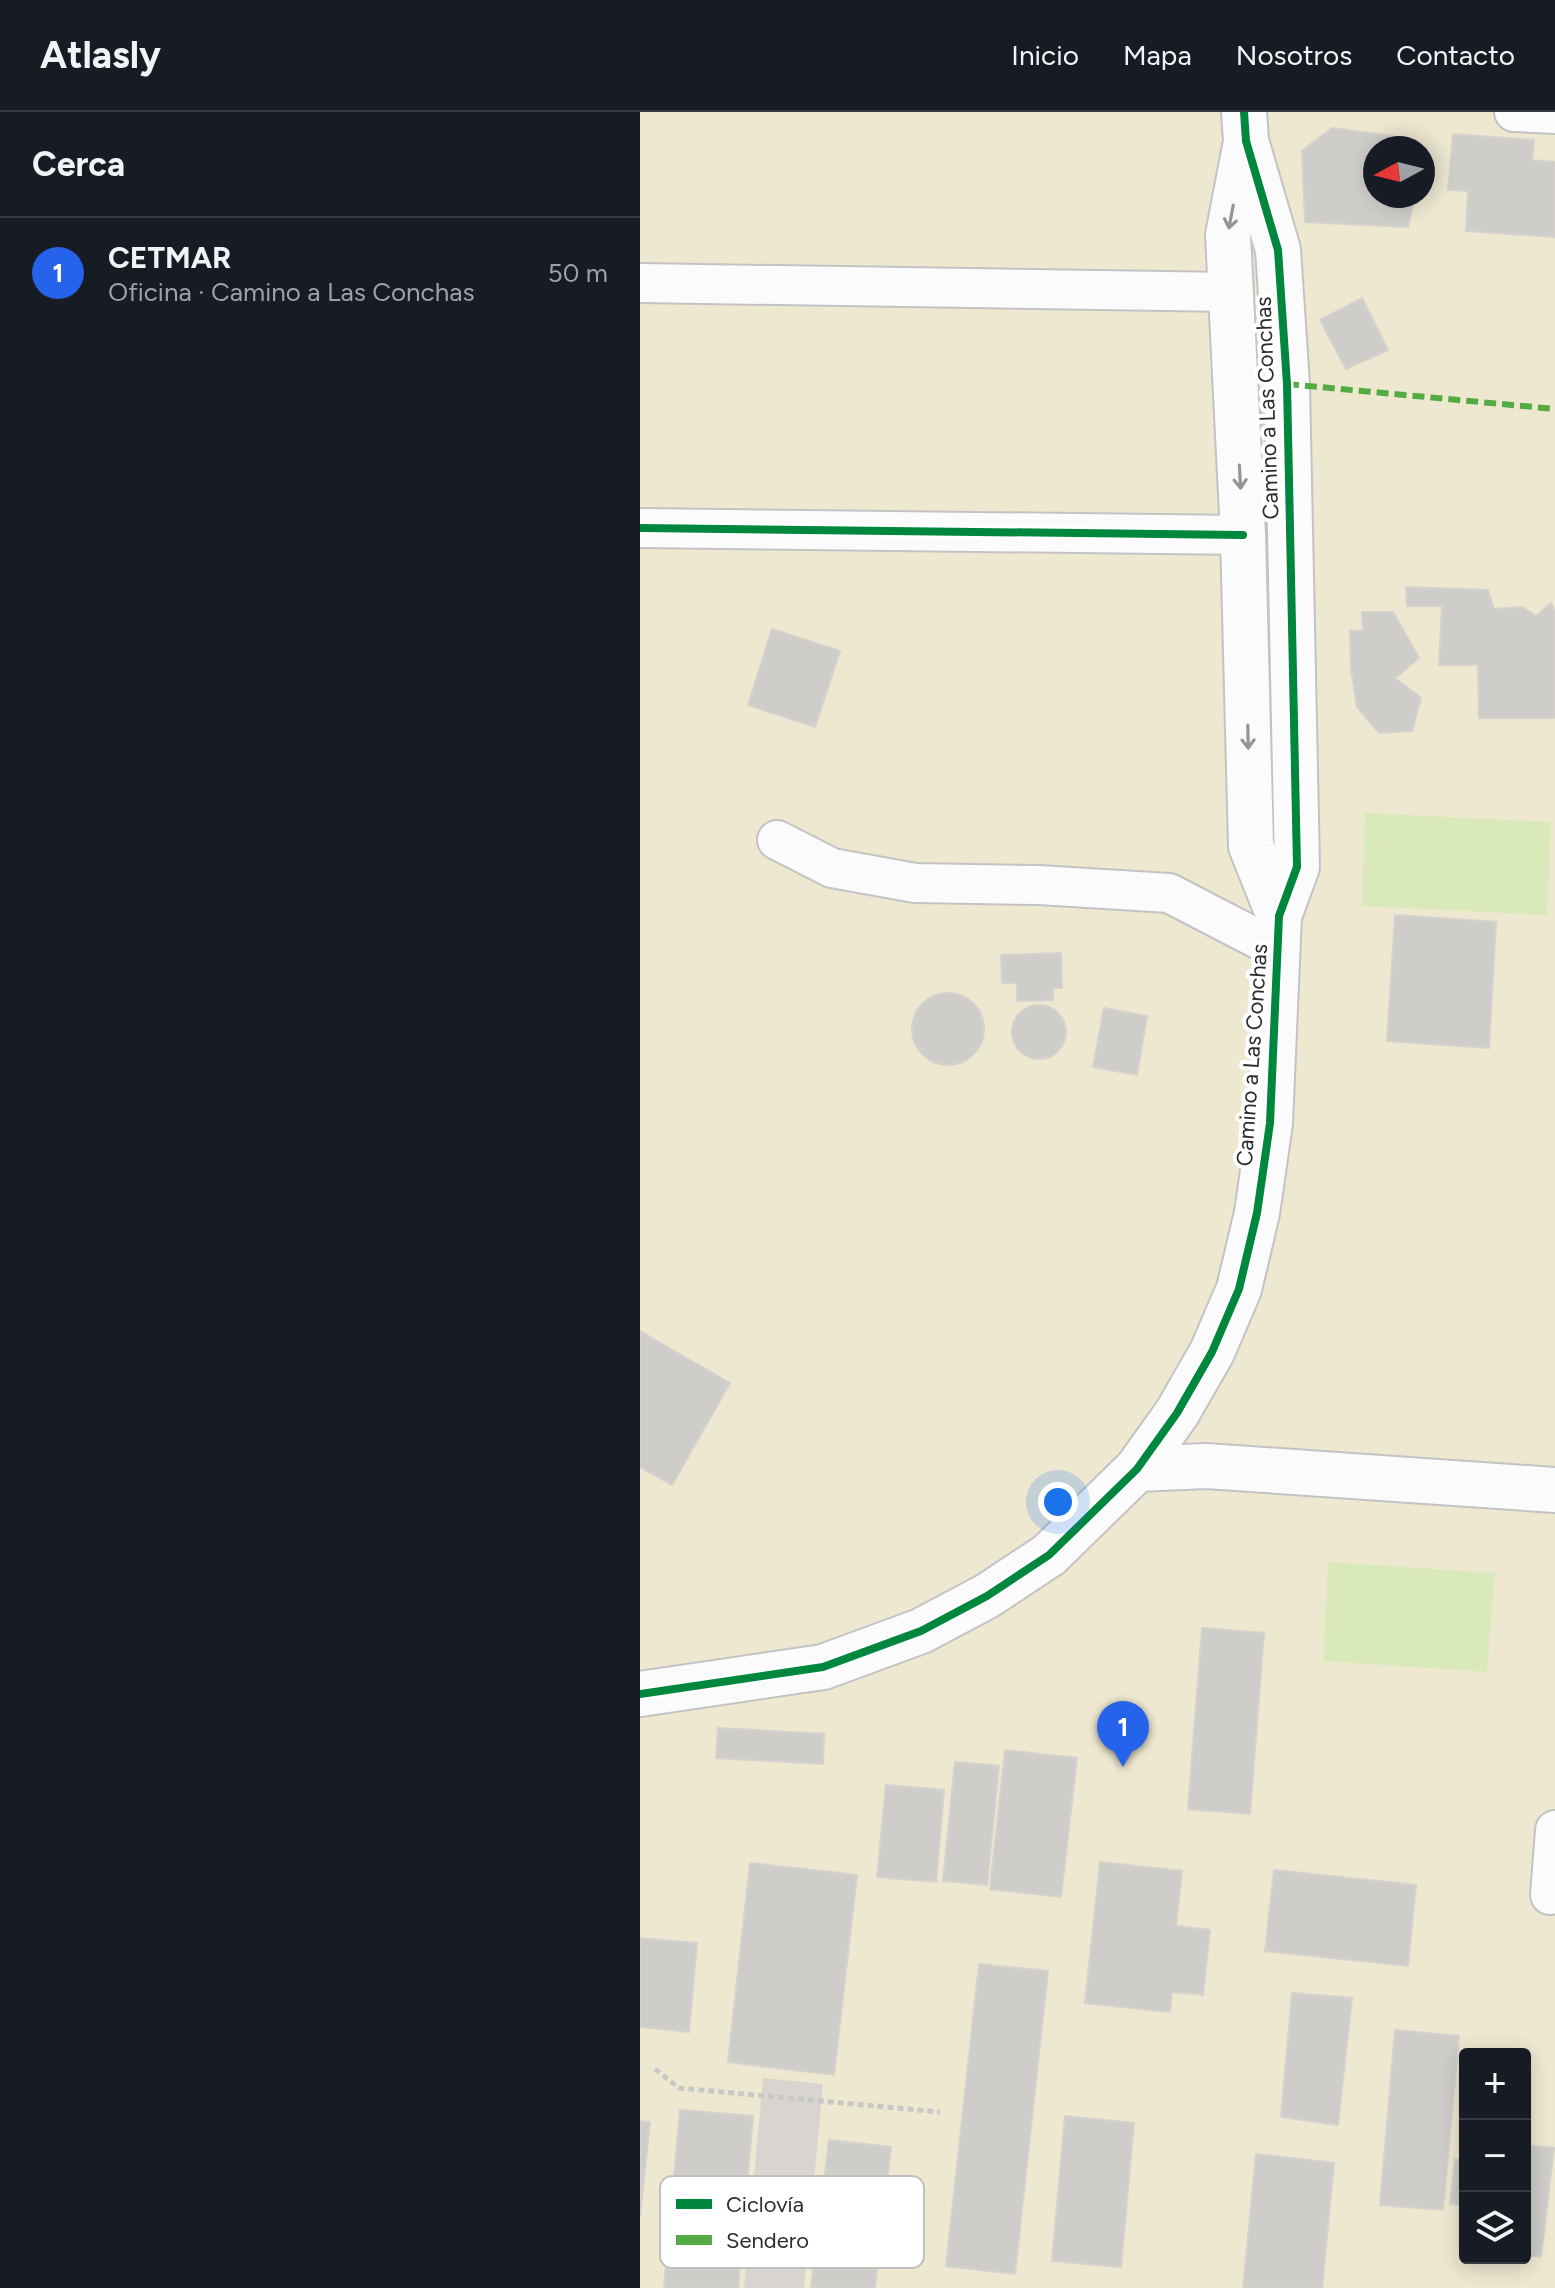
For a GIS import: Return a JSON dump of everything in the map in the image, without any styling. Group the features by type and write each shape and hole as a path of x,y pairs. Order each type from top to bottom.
{"street":[{"path":"1514,112 1555,114"},
{"name":"Camino a Las Conchas","path":"1245,126 1228,235 1243,535 1251,846 1278,932"},
{"name":"Camino a Las Conchas","path":"640,1694 823,1667 921,1631 987,1596 1049,1555 1137,1469 1177,1413 1212,1352 1239,1289 1257,1213 1270,1123 1278,932 1297,867 1287,384 1278,250 1245,126"},
{"path":"640,283 1231,292"},
{"path":"640,528 1243,535"},
{"path":"777,840 832,868 915,883 1039,885 1169,893 1278,932"},
{"path":"1137,1469 1206,1466 1555,1490"},
{"path":"1550,1895 1555,1830"}],"path":[{"path":"655,2069 679,2088 940,2112"}],"sand":[{"path":"640,112 1555,112 1555,2288 640,2288"}],"green space":[{"path":"1365,813 1551,822 1547,915 1362,906"},
{"path":"1328,1562 1495,1573 1487,1672 1323,1661"}],"shaded area":[{"path":"763,2078 823,2084 814,2176 754,2176"},
{"path":"746,2268 806,2268 804,2288 744,2288"}],"building":[{"path":"1332,128 1393,136 1363,136 1363,208 1412,208 1408,227 1305,222 1302,151"},
{"path":"1453,134 1534,140 1532,160 1555,162 1555,237 1466,231 1468,191 1448,190"},
{"path":"1362,298 1388,350 1346,369 1320,320"},
{"path":"1253,400 1269,400 1269,430 1254,430"},
{"path":"1406,587 1488,590 1494,609 1522,607 1536,616 1551,603 1555,613 1555,718 1479,718 1478,665 1439,665 1442,606 1407,606"},
{"path":"1362,612 1393,612 1419,658 1395,678 1421,698 1412,731 1379,733 1357,707 1351,669 1350,631 1363,631"},
{"path":"772,629 840,651 815,727 748,705"},
{"path":"1395,915 1496,922 1489,1048 1387,1041"},
{"path":"1061,953 1062,988 1053,988 1053,1000 1017,1001 1017,983 1002,983 1001,955"},
{"path":"948,993 968,999 978,1009 984,1029 978,1049 968,1059 948,1065 928,1059 918,1049 912,1029 918,1009 928,999"},
{"path":"1039,1005 1058,1013 1066,1032 1058,1051 1039,1059 1020,1051 1012,1032 1020,1013"},
{"path":"1104,1008 1147,1016 1137,1075 1093,1067"},
{"path":"640,1331 730,1383 672,1485 640,1467"},
{"path":"1202,1628 1264,1633 1250,1814 1188,1809"},
{"path":"718,1728 824,1734 823,1764 716,1758"},
{"path":"1005,1750 1077,1758 1061,1897 990,1889"},
{"path":"955,1762 999,1766 987,1885 943,1881"},
{"path":"886,1785 944,1790 936,1882 877,1877"},
{"path":"1100,1862 1182,1871 1176,1926 1210,1930 1203,1995 1172,1992 1170,2012 1085,2003"},
{"path":"750,1863 857,1875 834,2075 728,2062"},
{"path":"1274,1870 1416,1885 1408,1966 1265,1951"},
{"path":"640,1938 697,1943 689,2032 640,2027"},
{"path":"979,1964 1048,1971 1015,2274 946,2266"},
{"path":"1292,1993 1352,1998 1338,2125 1281,2117"},
{"path":"1395,2030 1459,2036 1443,2210 1380,2205"},
{"path":"680,2110 753,2116 748,2176 674,2176"},
{"path":"1065,2116 1134,2123 1121,2267 1052,2261"},
{"path":"640,2121 650,2122 640,2216"},
{"path":"829,2140 891,2147 888,2176 825,2176"},
{"path":"1531,2146 1554,2148 1541,2257 1531,2256"},
{"path":"1256,2154 1334,2163 1322,2288 1243,2288"},
{"path":"1455,2159 1459,2160 1459,2205 1450,2204"},
{"path":"666,2268 740,2268 738,2288 664,2288"},
{"path":"813,2268 877,2268 875,2288 811,2288"}],"marked path":[{"path":"1287,384 1555,409"}],"cycle path":[{"path":"640,1694 823,1667 921,1631 987,1596 1049,1555 1137,1469 1177,1413 1212,1352 1239,1289 1257,1213 1270,1123 1279,916 1297,867 1287,384 1278,250 1246,141 1244,112"},
{"path":"640,528 1243,535"}],"place":[{"name":"CETMAR","path":"1123,1767"}]}
